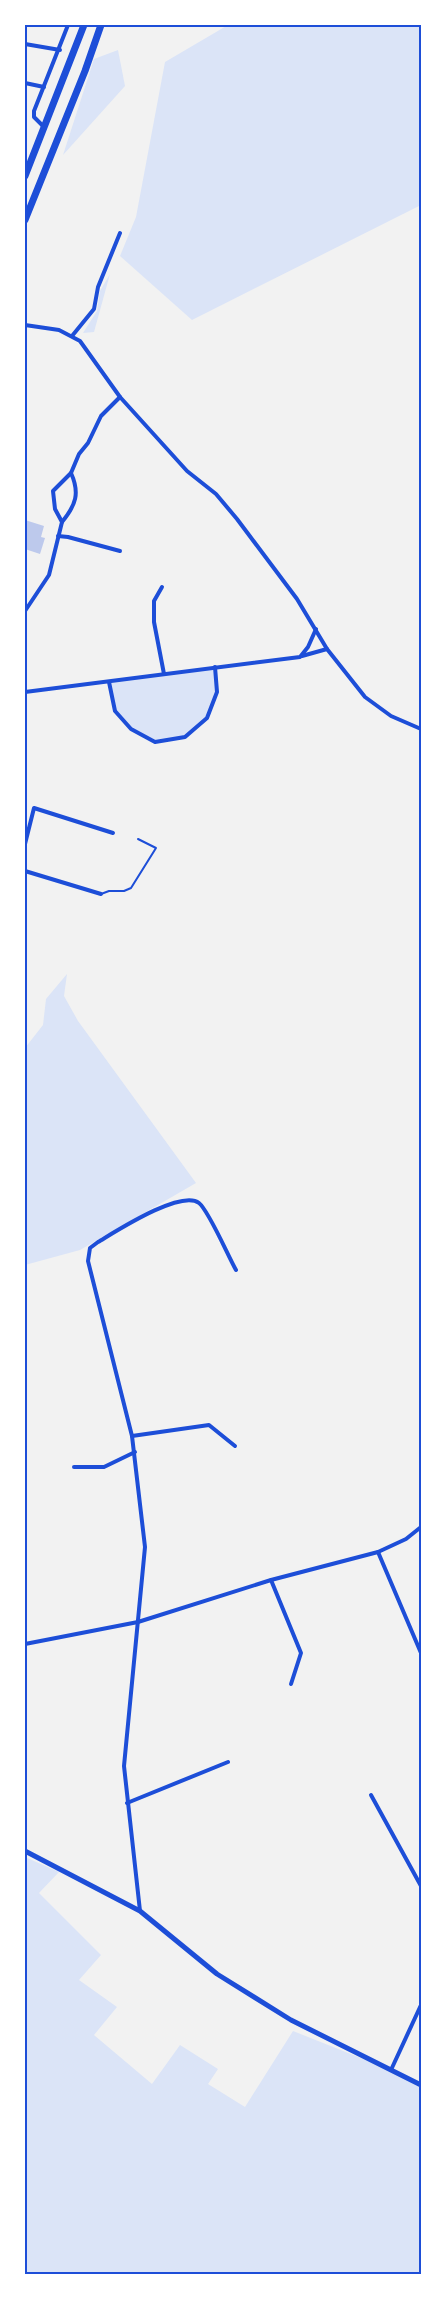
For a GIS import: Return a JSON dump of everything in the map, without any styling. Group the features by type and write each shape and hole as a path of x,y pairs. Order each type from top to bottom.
{"highway":[{"path":"25,176 84,25"},
{"path":"25,220 102,25"}],"street":[{"path":"44,127 34,117 34,111 60,50 68,25"},
{"path":"25,44 60,50"},
{"path":"25,83 44,87"},
{"path":"72,336 94,309 98,287 120,233"},
{"path":"25,325 59,330 80,341 120,397 187,471 216,494 232,513 297,600 326,648 365,697 391,716 421,729"},
{"path":"62,522 55,509 53,491 71,474 79,454 88,443 101,416 120,397"},
{"path":"25,611 49,575 62,522 70,512 75,501 77,487 71,474"},
{"path":"58,536 120,551"},
{"path":"162,587 154,601 154,622 164,674"},
{"path":"300,657 308,647 316,629"},
{"path":"25,692 300,657 326,648"},
{"path":"109,682 115,711 131,729 155,742 185,737 207,718 217,692 215,667"},
{"path":"25,844 34,808 113,833"},
{"path":"25,871 101,894"},
{"path":"140,1911 124,1766 146,1548 132,1436 88,1261 90,1248 110,1235 166,1205 187,1200 195,1201 204,1209 236,1270"},
{"path":"132,1436 209,1425 236,1446"},
{"path":"74,1467 104,1467 135,1452"},
{"path":"25,1644 138,1622 271,1580 378,1552 406,1539 421,1527"},
{"path":"378,1552 421,1653"},
{"path":"271,1580 302,1653 291,1684"},
{"path":"127,1803 228,1762"},
{"path":"371,1795 421,1886"},
{"path":"25,1851 140,1911 217,1974 291,2020 421,2085"},
{"path":"391,2070 421,2005"}],"lane":[{"path":"101,894 109,891 124,891 131,888 156,848 138,839"}],"shaded area":[{"path":"228,25 421,25 421,205 192,320 120,256 136,217 165,62"},
{"path":"118,50 125,86 63,155 94,59"},
{"path":"110,274 94,332 83,333 97,311 100,291"},
{"path":"215,667 217,692 207,718 185,737 155,742 131,729 115,711 109,682"},
{"path":"67,974 64,996 78,1021 196,1183 80,1250 25,1265 25,1048 43,1025 46,999"},
{"path":"25,1857 59,1872 39,1893 101,1955 79,1980 117,2007 94,2035 152,2084 180,2045 218,2069 208,2084 245,2107 293,2031 391,2070 421,2085 421,2274 25,2274"}],"building":[{"path":"25,520 44,526 41,537 45,538 40,554 25,549"}]}
